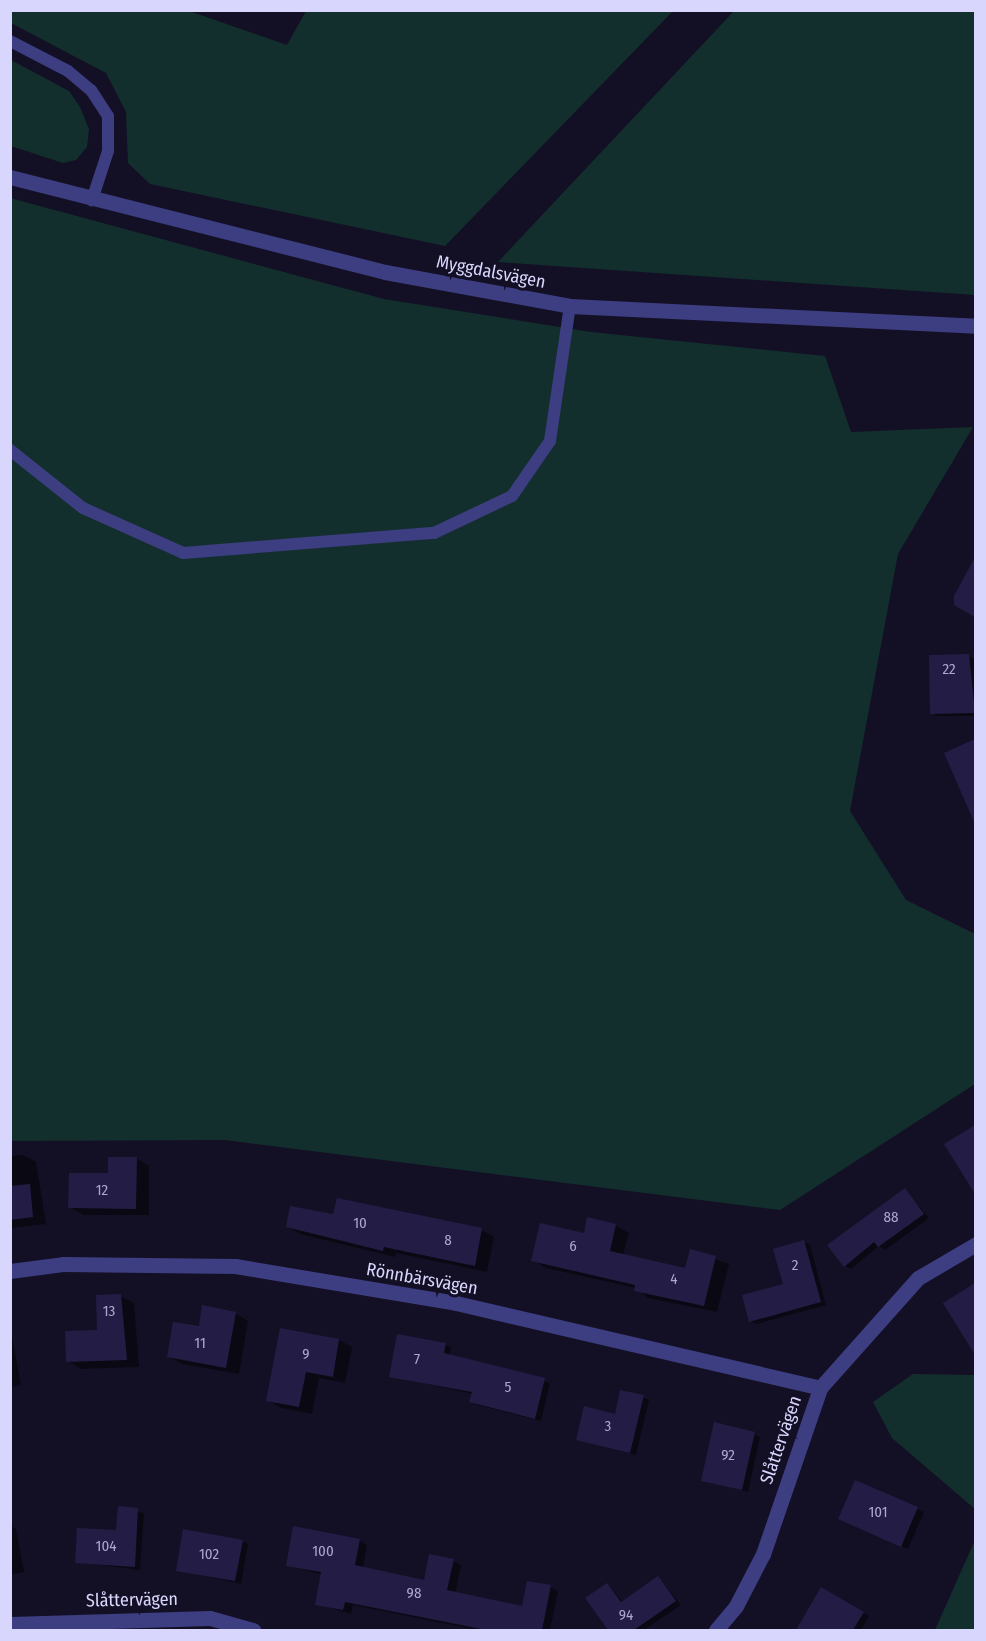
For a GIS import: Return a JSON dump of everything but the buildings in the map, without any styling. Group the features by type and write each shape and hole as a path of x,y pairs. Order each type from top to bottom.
{"street":[{"name":"Myggdalsvägen","path":"10,177 92,200 385,272 570,306 975,326"},
{"name":"Slåttervägen","path":"717,1630 736,1606 763,1554 820,1388 918,1278 975,1244"},
{"name":"Rönnbärsvägen","path":"10,1271 63,1264 235,1266 456,1303 820,1388"},
{"name":"Slåttervägen","path":"10,1624 210,1618 253,1630"}],"lane":[{"path":"10,41 68,71 92,90 108,116 108,151 92,200"},
{"path":"10,450 83,508 183,553 434,533 512,496 550,441 570,306"}],"green space":[{"path":"735,10 975,11 975,295 498,262"},
{"path":"10,11 189,11 287,45 306,11 673,11 445,246 150,184 128,163 126,112 106,73 11,23"},
{"path":"11,60 69,91 80,107 89,129 87,147 76,160 63,163 11,146"},
{"path":"10,198 384,299 591,332 825,356 851,432 973,427 898,554 850,811 906,900 975,934 975,1084 780,1210 225,1140 11,1141"},
{"path":"913,1374 975,1375 975,1509 892,1438 873,1402"},
{"path":"975,1540 975,1630 935,1630"}]}
